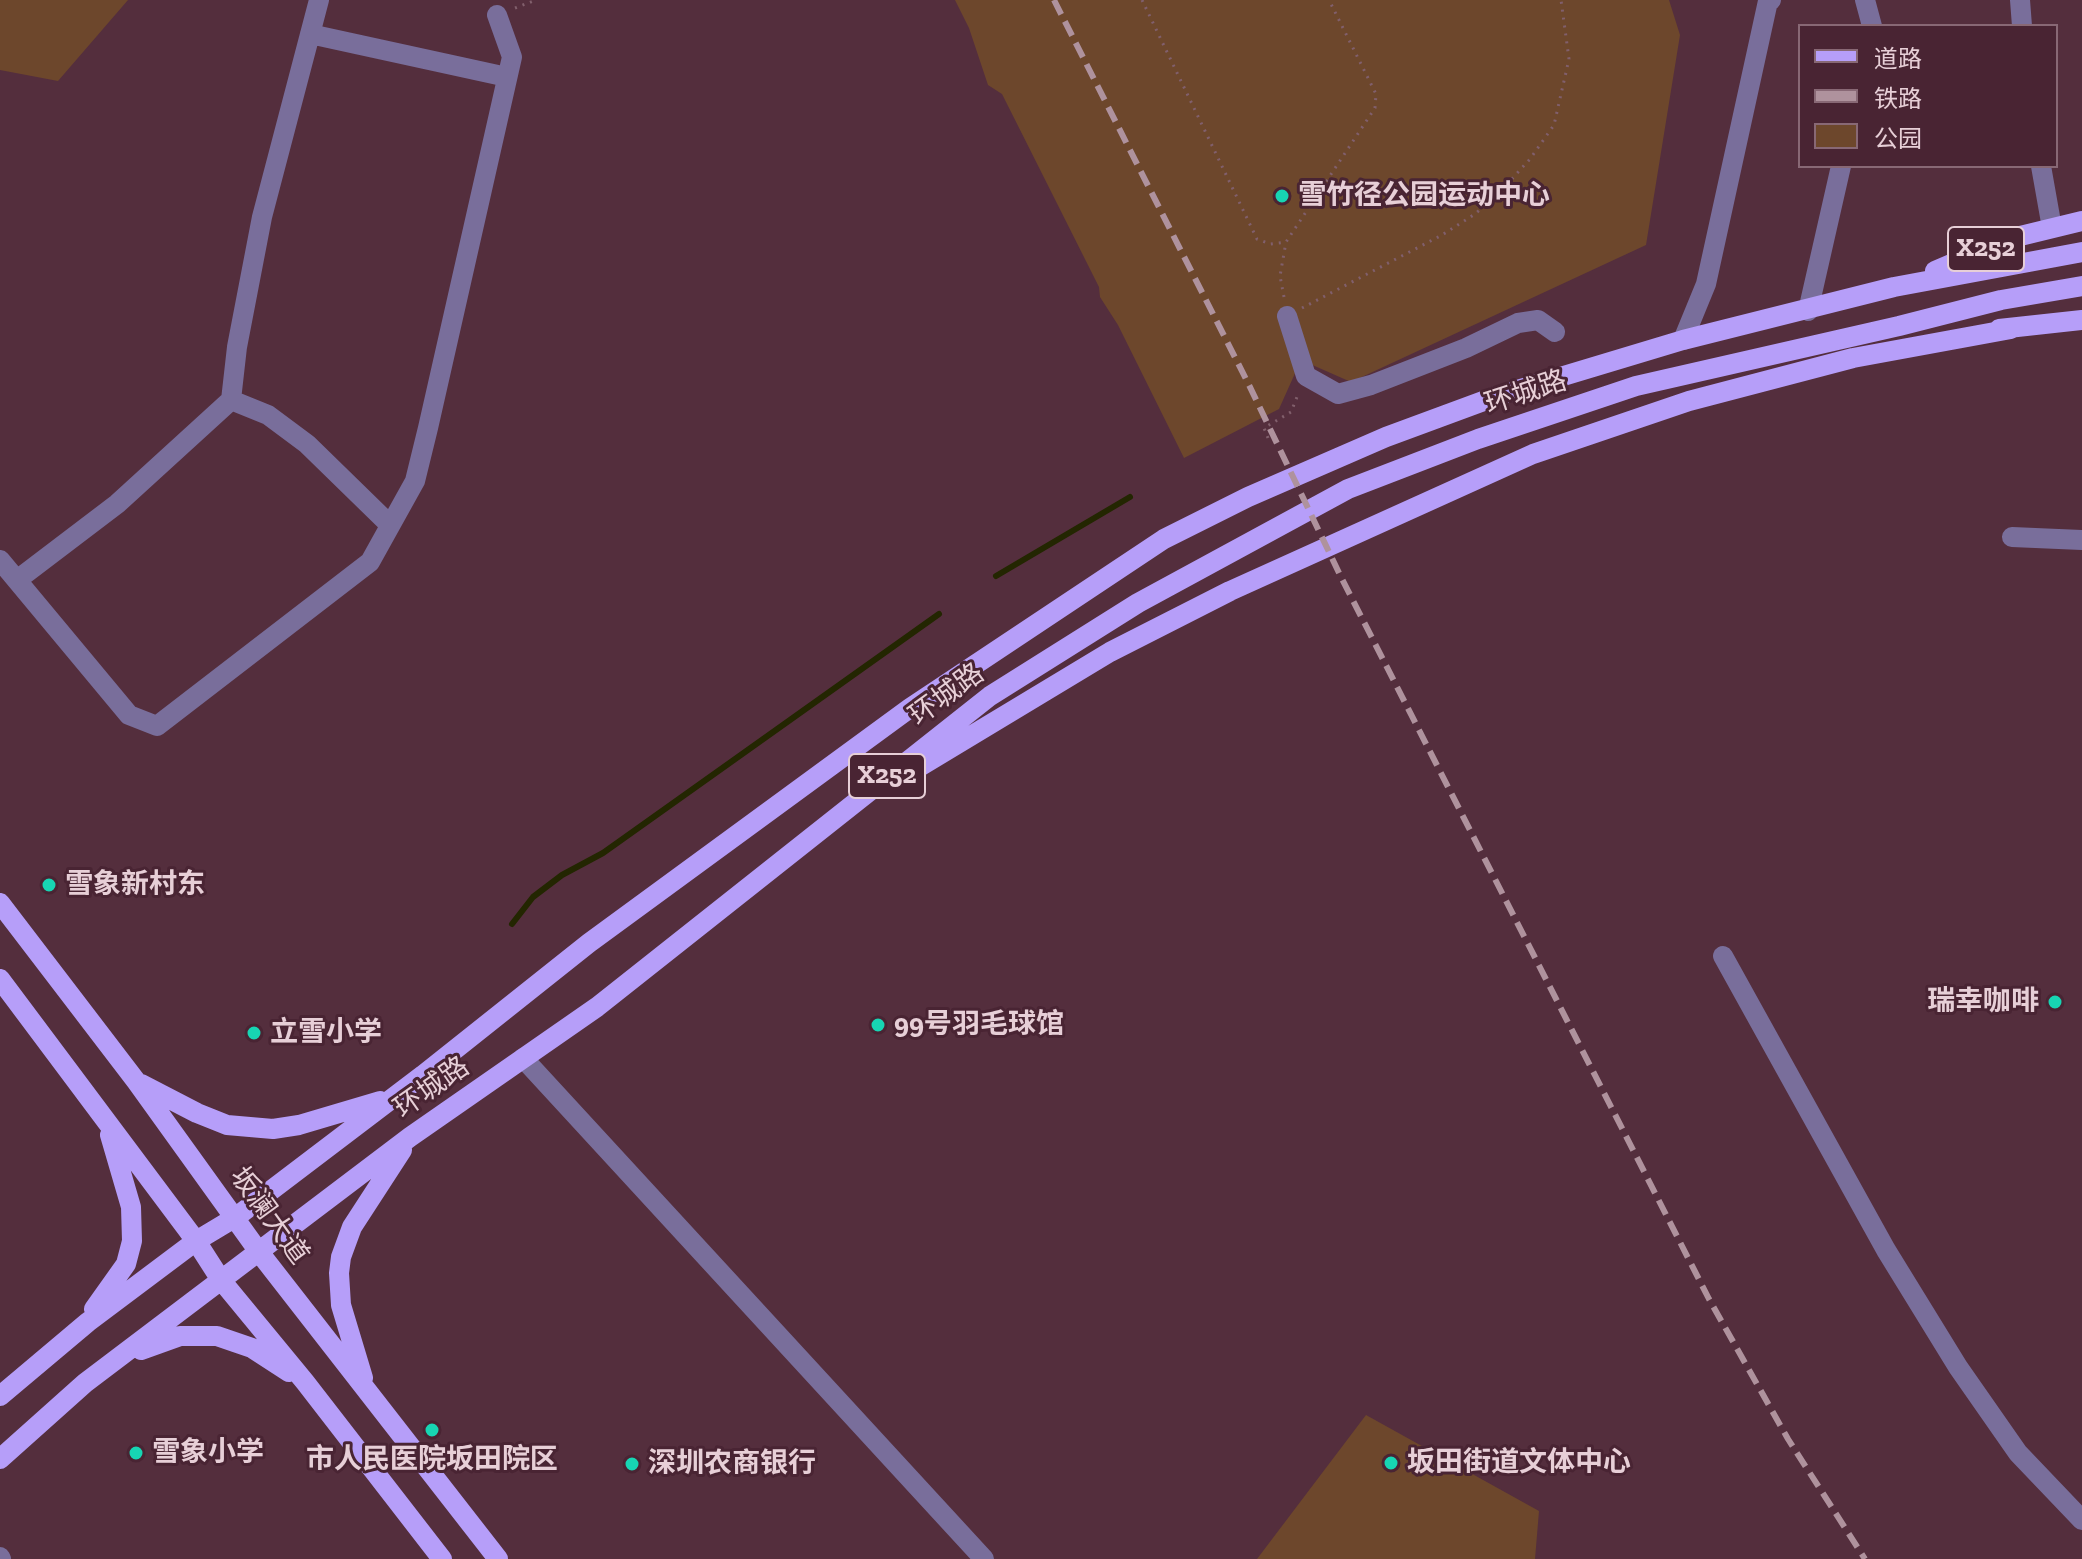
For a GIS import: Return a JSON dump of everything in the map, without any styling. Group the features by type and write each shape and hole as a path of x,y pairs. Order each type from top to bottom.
{"main road":[{"name":"X252","path":"1894,287 2012,238 2082,221"},
{"path":"1894,287 2082,252"},
{"path":"1899,326 2001,300 2082,286"},
{"name":"环城路","path":"0,1396 77,1331 196,1241 236,1217 589,943 897,717 1164,539 1248,497 1386,437 1497,396 1683,340 1894,287"},
{"path":"825,825 1110,652 1230,591 1533,454 1704,397 1853,358 2011,329 2082,320"},
{"name":"环城路","path":"0,1459 108,1365 410,1137 597,1007 825,825 1004,688 1138,603 1348,489 1478,439 1636,386 1899,326"},
{"path":"1899,326 2011,329"},
{"name":"坂澜大道","path":"0,903 136,1081 259,1252 498,1559"},
{"path":"0,979 196,1241 221,1280 305,1382 442,1559"},
{"path":"136,1081 227,1125 273,1129 299,1125 395,1096"},
{"path":"77,1331 126,1264 132,1241 131,1207 105,1120"},
{"path":"367,1389 341,1305 341,1257 352,1227 410,1137"},
{"path":"108,1365 162,1341 198,1335 235,1341 252,1348 305,1382"}],"street":[{"path":"17,580 117,504 231,400 237,347 262,217 319,0"},
{"path":"1683,340 1706,284 1768,1 1771,0"},
{"path":"1865,0 1871,24"},
{"path":"2020,0 2022,24"},
{"path":"0,560 129,715 157,726 370,562 415,481 512,57 497,15"},
{"path":"310,34 507,77"},
{"path":"1808,311 1841,168"},
{"path":"2041,168 2052,228"},
{"path":"1287,316 1306,376 1338,394 1385,380 1466,348 1518,323 1538,320 1555,332"},
{"path":"231,400 268,415 307,444 390,525"},
{"path":"2012,537 2082,540"},
{"path":"1723,956 1886,1250 1958,1367 2018,1453 2082,1520"},
{"path":"523,1058 984,1559"}],"path":[{"path":"1142,0 1257,239 1270,244 1286,242"},
{"path":"1329,0 1376,94 1375,108 1286,242 1280,276 1287,316 1442,235 1475,214 1530,159 1554,125 1569,59 1561,0"},
{"path":"1268,438 1264,428 1291,412"}],"green space":[{"path":"0,0 128,0 58,81 0,70"},
{"path":"955,0 1669,0 1680,35 1646,245 1351,382 1301,360 1279,409 1184,458 1118,325 1100,297 1099,287 1002,94 988,85 969,28"},
{"name":"坂田街道文体中心","path":"1366,1415 1539,1511 1535,1559 1257,1559"}],"waterway":[{"path":"996,576 1130,497"},
{"path":"512,924 533,897 562,875 603,853 939,614"}],"railway":[{"path":"1054,0 1249,385 1341,577 1709,1299 1788,1439 1865,1559"}],"place":[{"name":"雪竹径公园运动中心","path":"1282,196"},
{"name":"雪象新村东","path":"49,885"},
{"name":"瑞幸咖啡","path":"2055,1002"},
{"name":"99号羽毛球馆","path":"878,1025"},
{"name":"立雪小学","path":"254,1033"},
{"name":"市人民医院坂田院区","path":"432,1430"},
{"name":"雪象小学","path":"136,1453"},
{"name":"坂田街道文体中心","path":"1391,1463"},
{"name":"深圳农商银行","path":"632,1464"}]}
